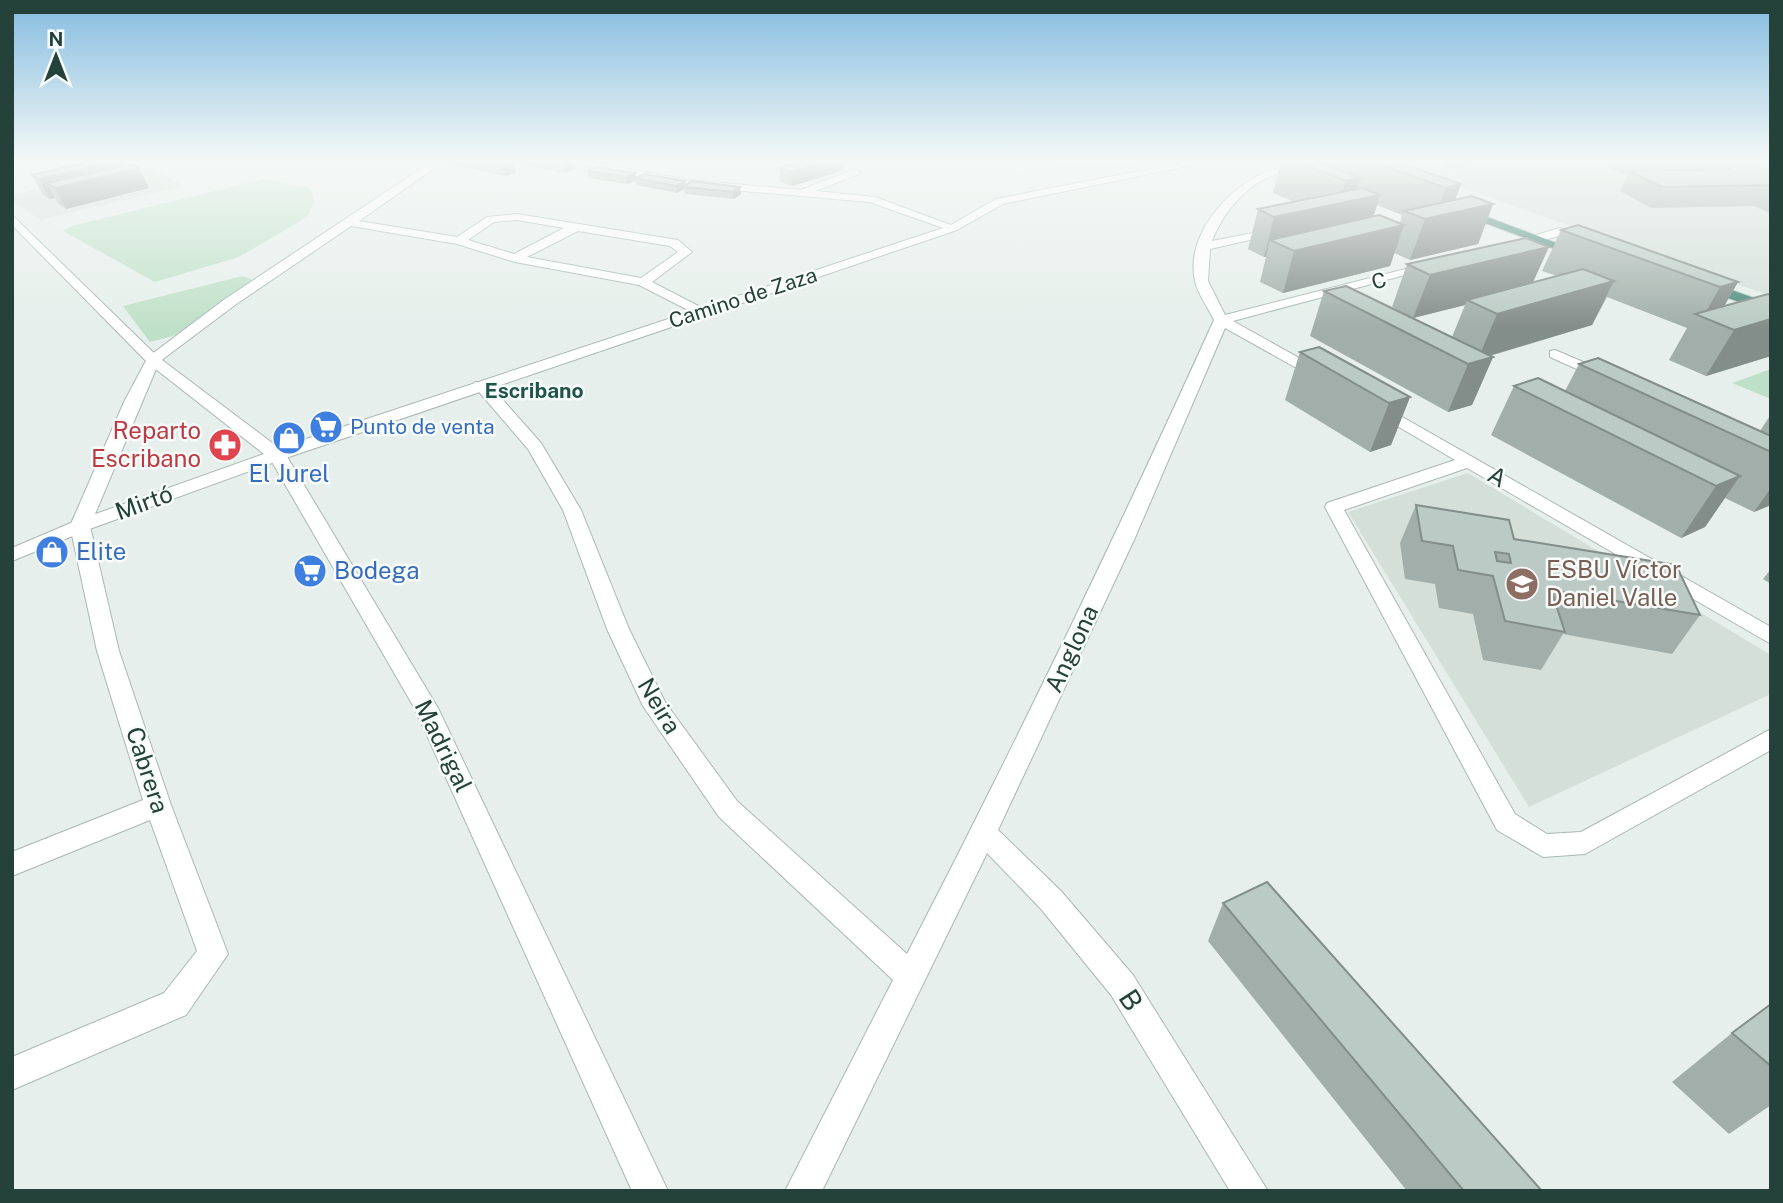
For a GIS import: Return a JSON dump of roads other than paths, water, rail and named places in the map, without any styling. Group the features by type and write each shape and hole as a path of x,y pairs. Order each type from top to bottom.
{"highway":[{"path":"1477,216 1589,258"},
{"path":"1515,216 1584,241"},
{"path":"1696,282 1771,309"}],"street":[{"path":"80,526 132,402 153,360 230,302 362,216"},
{"path":"919,216 953,228"},
{"name":"Camino de Zaza","path":"277,455 953,228 974,216"},
{"path":"1219,216 1209,233 1201,256 1201,279 1221,320 1339,386"},
{"path":"459,241 491,219 502,217 578,226 684,247 686,251 675,261 643,282"},
{"name":"Madrigal","path":"12,218 153,360 277,455 426,708 650,1191"},
{"path":"352,223 459,241 514,258 643,282 701,311"},
{"path":"514,258 578,226"},
{"path":"1205,246 1298,229"},
{"path":"1499,249 1559,232"},
{"name":"C","path":"1221,320 1448,262"},
{"name":"Anglona","path":"803,1191 983,832 1124,540 1221,320"},
{"path":"1555,354 1619,383"},
{"name":"Neira","path":"481,385 535,447 572,510 618,629 655,706 728,809 909,975"},
{"name":"A","path":"1363,400 1771,637"},
{"name":"Mirtó","path":"12,555 80,526 277,455"},
{"path":"1470,461 1334,507 1339,522 1506,822 1543,846 1585,843 1771,738"},
{"name":"Cabrera","path":"12,1074 175,1004 213,954 158,805 108,651 80,526"},
{"path":"12,864 158,805"},
{"name":"B","path":"983,832 1051,900 1122,985 1250,1191"}],"place":[{"name":"Punto de venta","path":"326,427"},
{"name":"El Jurel","path":"289,438"},
{"name":"Reparto Escribano","path":"225,445"},
{"name":"Elite","path":"52,552"},
{"name":"Bodega","path":"310,571"},
{"name":"ESBU Víctor Daniel Valle","path":"1522,584"}],"district":[{"name":"Escribano","path":"534,391"}]}
